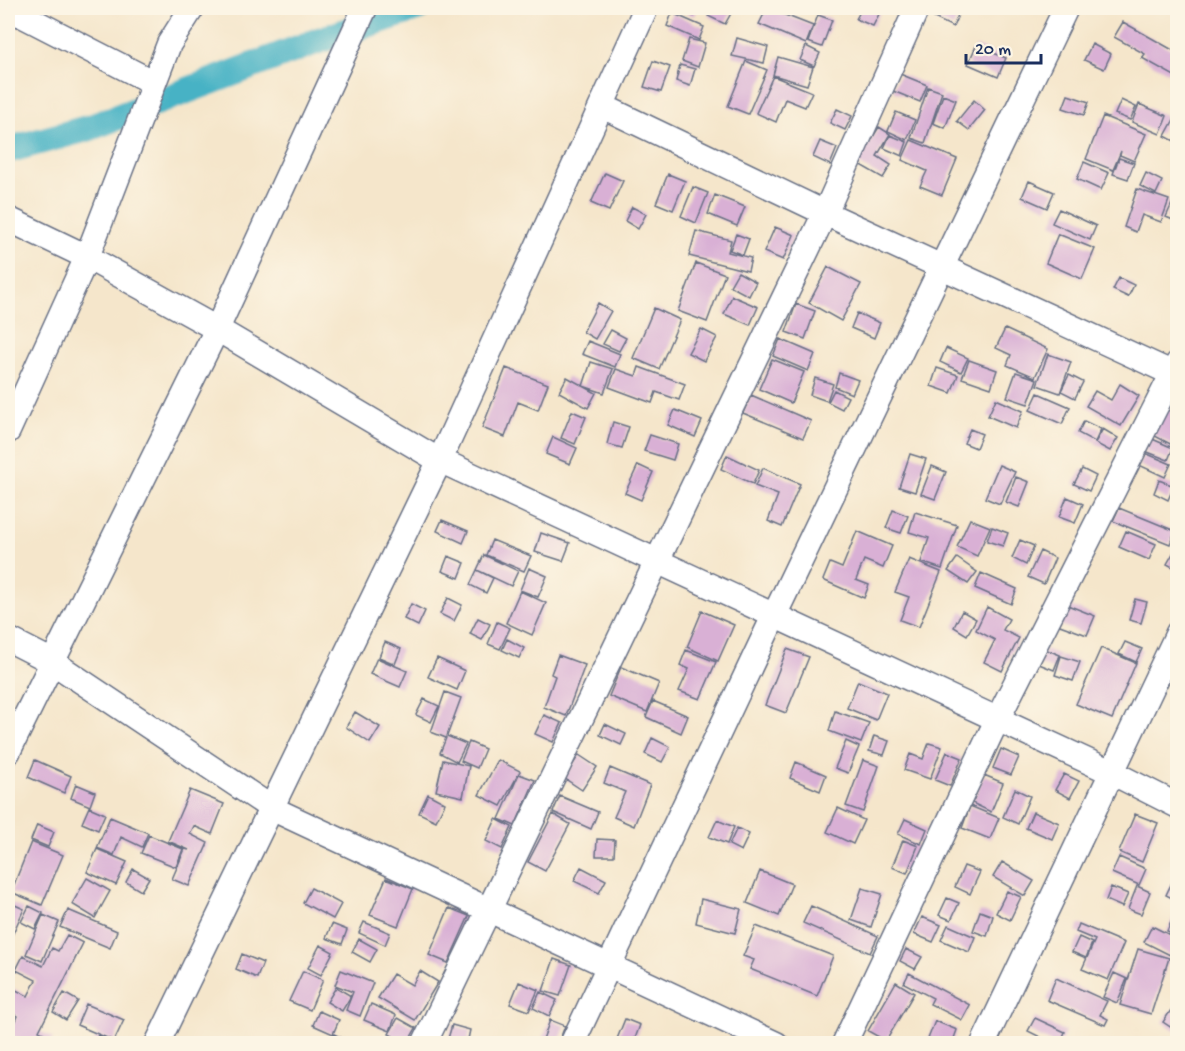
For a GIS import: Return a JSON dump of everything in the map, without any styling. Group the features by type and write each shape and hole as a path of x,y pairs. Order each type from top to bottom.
{"street":[{"path":"8,8 154,83"},
{"path":"8,431 87,257 169,44 192,8"},
{"path":"8,752 217,329 365,8"},
{"path":"158,1044 440,460 646,8"},
{"path":"424,1044 825,213 917,8"},
{"path":"572,1044 774,616 1066,8"},
{"path":"602,106 941,268 1176,370 997,720 844,1044"},
{"path":"8,219 87,257 217,329 440,460 1111,772 1178,806"},
{"path":"983,1044 1178,633"},
{"path":"8,639 51,661 273,809 776,1044"}],"building":[{"path":"675,8 698,8 694,16"},
{"path":"712,8 734,8 725,24 708,16"},
{"path":"767,8 813,26 806,44 759,24"},
{"path":"862,8 882,8 873,26 856,19"},
{"path":"939,8 958,15 953,27 934,18"},
{"path":"672,13 704,27 699,40 667,26"},
{"path":"818,15 832,20 822,47 808,42"},
{"path":"1123,22 1178,53 1178,78 1142,58 1145,54 1114,37"},
{"path":"737,38 768,47 764,63 732,56"},
{"path":"689,39 705,43 698,67 682,61"},
{"path":"1092,44 1111,54 1104,69 1084,60"},
{"path":"806,46 820,53 814,66 800,60"},
{"path":"976,46 1006,58 998,77 968,64"},
{"path":"778,57 813,67 807,85 773,75"},
{"path":"653,61 670,67 661,92 644,87"},
{"path":"746,61 767,70 748,114 728,106"},
{"path":"680,65 695,69 690,86 676,81"},
{"path":"900,74 927,85 920,102 893,91"},
{"path":"773,76 812,92 805,107 785,99 776,122 756,113"},
{"path":"928,87 942,92 925,143 911,138"},
{"path":"943,95 956,100 945,128 933,123"},
{"path":"1068,95 1089,102 1084,115 1063,108"},
{"path":"974,100 985,110 969,130 957,121"},
{"path":"1121,100 1136,107 1130,120 1115,114"},
{"path":"1139,104 1167,116 1160,134 1132,122"},
{"path":"837,109 852,116 845,130 830,123"},
{"path":"896,112 915,120 907,140 888,131"},
{"path":"1178,112 1178,143 1165,136"},
{"path":"1103,116 1146,134 1134,161 1120,155 1121,151 1113,170 1086,159"},
{"path":"879,127 890,134 877,156 891,165 883,178 857,163"},
{"path":"890,135 907,142 902,156 884,148"},
{"path":"911,140 957,159 942,195 920,186 927,171 902,160"},
{"path":"820,141 837,148 830,165 813,157"},
{"path":"1119,158 1134,163 1128,179 1113,174"},
{"path":"1084,162 1109,173 1101,190 1077,179"},
{"path":"605,173 623,181 609,211 591,203"},
{"path":"1146,173 1162,181 1156,194 1140,186"},
{"path":"668,174 685,181 673,210 656,203"},
{"path":"1029,181 1054,192 1047,208 1022,197"},
{"path":"693,187 708,193 696,223 681,216"},
{"path":"1137,189 1169,200 1161,222 1142,215 1136,232 1124,227"},
{"path":"1178,190 1178,222 1166,217"},
{"path":"715,195 745,207 737,226 708,214"},
{"path":"632,207 646,214 638,229 625,221"},
{"path":"1059,209 1096,226 1090,240 1052,223"},
{"path":"775,227 794,235 783,260 764,252"},
{"path":"696,231 731,240 728,252 751,258 748,271 689,256"},
{"path":"736,234 749,239 743,255 730,250"},
{"path":"1058,234 1095,249 1082,279 1046,263"},
{"path":"696,263 725,274 707,322 678,311"},
{"path":"828,267 861,284 841,321 809,303"},
{"path":"738,272 756,282 749,296 730,286"},
{"path":"1119,278 1134,285 1128,297 1113,290"},
{"path":"732,296 758,307 750,325 724,314"},
{"path":"598,303 611,311 595,339 583,332"},
{"path":"796,304 815,311 805,339 786,332"},
{"path":"654,308 680,320 659,369 633,358"},
{"path":"857,313 880,323 874,338 851,328"},
{"path":"701,329 717,337 704,361 688,353"},
{"path":"1005,329 1048,349 1035,377 1007,365 1011,355 996,348"},
{"path":"611,330 626,338 619,351 603,344"},
{"path":"780,339 815,354 808,371 773,356"},
{"path":"588,341 620,354 615,367 582,354"},
{"path":"946,348 968,358 961,372 940,362"},
{"path":"1048,354 1071,362 1060,393 1037,385"},
{"path":"772,359 804,372 791,403 759,389"},
{"path":"969,360 997,370 991,388 962,378"},
{"path":"591,362 613,369 604,393 583,386"},
{"path":"639,367 685,384 679,400 656,392 652,403 609,387 616,369 636,376"},
{"path":"506,368 548,384 538,410 518,402 505,437 482,428"},
{"path":"937,368 958,375 951,393 931,386"},
{"path":"1016,372 1037,379 1028,404 1007,397"},
{"path":"839,373 858,380 852,394 835,387"},
{"path":"1069,375 1083,382 1075,398 1061,391"},
{"path":"567,377 596,393 588,408 559,392"},
{"path":"815,378 833,384 827,401 810,395"},
{"path":"1120,384 1139,396 1121,426 1086,406 1095,391 1111,400"},
{"path":"834,390 848,397 842,409 828,402"},
{"path":"1038,393 1070,407 1062,424 1030,410"},
{"path":"751,395 811,421 803,438 743,413"},
{"path":"996,399 1023,411 1016,428 988,416"},
{"path":"1166,409 1178,414 1178,448 1153,435"},
{"path":"675,410 702,421 695,437 668,425"},
{"path":"572,411 586,417 575,444 561,438"},
{"path":"1084,421 1101,429 1095,442 1078,433"},
{"path":"613,422 629,427 622,448 607,444"},
{"path":"970,429 982,434 976,448 964,443"},
{"path":"1103,429 1118,438 1110,451 1095,443"},
{"path":"650,435 678,444 673,460 644,451"},
{"path":"553,437 577,448 570,464 546,454"},
{"path":"1150,438 1173,448 1168,460 1145,451"},
{"path":"1145,453 1171,464 1165,477 1139,465"},
{"path":"910,454 926,459 915,492 899,487"},
{"path":"727,455 759,470 753,484 721,469"},
{"path":"638,465 653,472 641,500 625,493"},
{"path":"999,465 1015,472 1000,504 985,498"},
{"path":"932,466 946,472 935,499 921,494"},
{"path":"763,468 800,484 782,527 768,521 778,495 755,486"},
{"path":"1082,469 1096,476 1089,491 1074,484"},
{"path":"1016,477 1029,482 1019,507 1006,502"},
{"path":"1159,480 1174,486 1168,500 1154,493"},
{"path":"1067,497 1083,504 1075,523 1059,517"},
{"path":"1119,508 1175,531 1170,544 1113,521"},
{"path":"893,510 908,516 901,533 886,528"},
{"path":"915,512 957,525 942,569 921,562 929,538 909,532"},
{"path":"970,519 990,527 977,556 957,547"},
{"path":"442,520 468,531 463,543 437,531"},
{"path":"992,527 1008,533 1003,546 987,541"},
{"path":"857,531 892,546 883,568 864,560 856,580 869,585 864,598 823,580 830,563 842,568"},
{"path":"1126,531 1156,544 1149,560 1119,547"},
{"path":"541,533 570,543 563,561 535,552"},
{"path":"492,540 531,556 524,571 486,555"},
{"path":"1020,540 1034,546 1026,565 1012,558"},
{"path":"1175,550 1178,551 1178,570 1167,564"},
{"path":"1040,551 1055,558 1044,584 1028,577"},
{"path":"484,555 518,571 511,586 477,570"},
{"path":"448,556 465,563 459,578 442,571"},
{"path":"957,558 977,572 968,584 948,571"},
{"path":"909,559 941,572 919,627 900,620 909,597 895,592"},
{"path":"529,568 547,576 538,597 520,590"},
{"path":"477,570 493,578 486,593 470,585"},
{"path":"981,573 1017,589 1011,604 975,588"},
{"path":"520,591 546,603 532,635 506,623"},
{"path":"448,598 462,605 454,621 440,614"},
{"path":"1135,599 1147,602 1141,623 1129,620"},
{"path":"411,604 425,611 418,626 404,619"},
{"path":"1065,604 1095,616 1087,635 1057,624"},
{"path":"987,607 1009,619 1003,630 1019,638 1002,671 984,662 995,640 976,630"},
{"path":"702,611 734,625 718,661 687,647"},
{"path":"962,611 976,619 967,635 954,627"},
{"path":"478,618 490,624 482,640 470,634"},
{"path":"497,622 510,628 500,649 488,644"},
{"path":"507,639 524,648 519,658 502,650"},
{"path":"385,642 401,649 395,664 379,657"},
{"path":"1125,642 1142,649 1136,662 1119,654"},
{"path":"1101,648 1136,663 1112,719 1076,704"},
{"path":"787,649 809,657 786,713 765,705"},
{"path":"1045,649 1060,655 1054,670 1039,664"},
{"path":"686,650 716,662 700,699 679,691 689,669 680,665"},
{"path":"558,655 585,665 566,716 544,707 555,676 551,674"},
{"path":"1061,656 1080,662 1073,681 1055,675"},
{"path":"377,658 407,671 400,687 370,674"},
{"path":"437,658 465,671 457,690 428,677"},
{"path":"621,667 659,683 647,712 609,696"},
{"path":"858,681 887,693 876,720 847,708"},
{"path":"445,692 461,698 447,736 466,744 457,762 440,753 446,738 431,732"},
{"path":"424,699 439,706 431,722 416,715"},
{"path":"653,701 688,716 681,733 646,717"},
{"path":"835,711 869,723 861,743 829,731"},
{"path":"355,712 380,727 370,743 346,727"},
{"path":"544,715 562,723 553,742 535,734"},
{"path":"605,724 626,734 621,745 600,735"},
{"path":"874,736 889,741 884,755 869,751"},
{"path":"652,738 670,747 662,762 645,754"},
{"path":"846,741 859,747 848,773 835,768"},
{"path":"469,742 485,749 477,768 461,761"},
{"path":"929,743 942,747 930,779 904,770 910,754 923,759"},
{"path":"1001,749 1019,757 1011,775 993,768"},
{"path":"947,752 962,758 950,786 935,780"},
{"path":"579,755 597,767 582,790 564,778"},
{"path":"35,760 71,776 64,793 28,777"},
{"path":"443,760 469,766 463,797 436,791"},
{"path":"498,760 520,771 501,806 479,795"},
{"path":"863,760 879,766 863,812 846,806"},
{"path":"796,762 826,775 820,791 790,778"},
{"path":"610,768 650,785 634,826 614,817 625,792 604,783"},
{"path":"519,774 535,780 515,826 499,819"},
{"path":"1064,774 1079,781 1070,798 1055,790"},
{"path":"984,775 1003,783 991,812 972,803"},
{"path":"76,784 95,792 90,806 71,798"},
{"path":"1015,789 1030,796 1018,824 1003,817"},
{"path":"190,790 224,804 212,834 194,826 190,834 208,843 189,886 172,879 185,849 189,850 168,841"},
{"path":"428,794 445,803 436,821 419,813"},
{"path":"560,796 598,812 591,829 553,812"},
{"path":"970,806 999,818 990,839 962,828"},
{"path":"89,807 105,814 98,830 82,823"},
{"path":"838,808 864,820 853,844 827,832"},
{"path":"1033,812 1059,823 1052,839 1026,828"},
{"path":"553,814 570,824 545,871 528,862"},
{"path":"1135,814 1158,823 1142,862 1119,852"},
{"path":"110,817 148,833 142,847 121,837 114,855 97,848"},
{"path":"496,819 512,827 502,849 486,841"},
{"path":"905,819 927,829 921,844 898,834"},
{"path":"717,820 734,827 727,844 709,837"},
{"path":"37,825 54,832 48,847 31,840"},
{"path":"737,828 749,834 741,851 729,845"},
{"path":"149,835 183,849 176,867 141,853"},
{"path":"597,839 615,840 614,856 596,856"},
{"path":"903,840 918,846 907,873 892,867"},
{"path":"31,842 63,855 42,905 11,892"},
{"path":"97,849 127,862 116,885 87,872"},
{"path":"1119,857 1146,869 1139,885 1112,873"},
{"path":"1002,862 1034,881 1025,896 993,877"},
{"path":"964,866 980,872 970,894 955,887"},
{"path":"581,867 606,880 599,893 574,881"},
{"path":"133,869 149,878 141,891 126,882"},
{"path":"760,871 792,884 779,916 747,903"},
{"path":"1175,876 1178,877 1178,901 1166,895"},
{"path":"87,878 110,891 95,918 72,904"},
{"path":"386,878 413,889 398,926 370,915"},
{"path":"1137,886 1150,892 1141,914 1128,909"},
{"path":"1111,887 1128,894 1122,907 1106,900"},
{"path":"311,888 341,904 333,919 303,903"},
{"path":"862,888 882,894 871,927 851,920"},
{"path":"1007,891 1021,897 1010,920 996,913"},
{"path":"947,898 959,903 951,920 939,915"},
{"path":"701,899 741,909 735,933 696,923"},
{"path":"8,902 24,909 9,942 8,942"},
{"path":"29,906 43,913 35,929 21,922"},
{"path":"811,906 878,936 870,953 803,923"},
{"path":"1178,907 1178,936 1167,931"},
{"path":"449,908 469,916 448,963 429,955"},
{"path":"68,910 117,931 110,948 60,927"},
{"path":"980,911 993,916 987,936 973,931"},
{"path":"43,915 59,922 42,961 26,954"},
{"path":"922,917 941,925 933,942 914,934"},
{"path":"364,922 390,933 385,945 359,933"},
{"path":"332,924 347,930 342,944 326,938"},
{"path":"1079,924 1124,943 1108,980 1082,969 1095,940 1076,932"},
{"path":"948,925 975,937 969,952 941,940"},
{"path":"756,926 833,956 817,996 750,969 754,960 743,956"},
{"path":"1152,926 1178,939 1176,958 1144,942"},
{"path":"67,935 83,943 39,1031 53,1038 50,1044 28,1044 9,1034 17,1016 8,1011 8,986 28,996 36,980 16,970 23,956 43,966 52,948 58,951"},
{"path":"1079,937 1092,943 1086,958 1072,952"},
{"path":"359,939 377,949 370,962 352,952"},
{"path":"320,945 333,952 321,975 308,968"},
{"path":"906,949 922,957 915,969 900,961"},
{"path":"1138,949 1169,958 1151,1014 1120,1005"},
{"path":"242,954 263,963 257,978 236,969"},
{"path":"554,959 571,965 560,996 543,991"},
{"path":"341,970 373,983 360,1016 346,1010 353,992 335,985"},
{"path":"303,971 323,980 310,1010 289,1001"},
{"path":"420,971 438,982 415,1020 378,998 393,974 412,985"},
{"path":"909,973 970,1005 962,1020 930,1004 933,998 904,983"},
{"path":"1114,973 1127,979 1117,1003 1103,997"},
{"path":"1056,978 1107,1001 1100,1015 1108,1019 1105,1025 1047,1000"},
{"path":"519,982 538,990 529,1011 510,1004"},
{"path":"896,982 914,993 886,1041 868,1031"},
{"path":"336,987 351,996 342,1011 327,1002"},
{"path":"540,992 557,1000 549,1016 533,1008"},
{"path":"64,993 78,1001 66,1020 53,1012"},
{"path":"86,1004 124,1020 114,1041 77,1025"},
{"path":"371,1004 396,1015 390,1031 364,1020"},
{"path":"1171,1010 1178,1014 1178,1032 1163,1022"},
{"path":"319,1011 339,1020 333,1034 313,1025"},
{"path":"8,1013 13,1015 8,1027"},
{"path":"398,1018 416,1028 407,1044 389,1034"},
{"path":"1035,1018 1065,1032 1060,1044 1054,1044 1028,1031"},
{"path":"625,1019 640,1025 633,1044 615,1044"},
{"path":"550,1020 565,1026 558,1044 542,1042"},
{"path":"935,1021 957,1030 952,1044 926,1044"},
{"path":"452,1025 470,1030 467,1044 447,1042"},
{"path":"334,1034 354,1044 330,1044"},
{"path":"98,1035 115,1044 93,1044"}],"waterway":[{"path":"8,150 89,128 320,40 418,8"}]}
